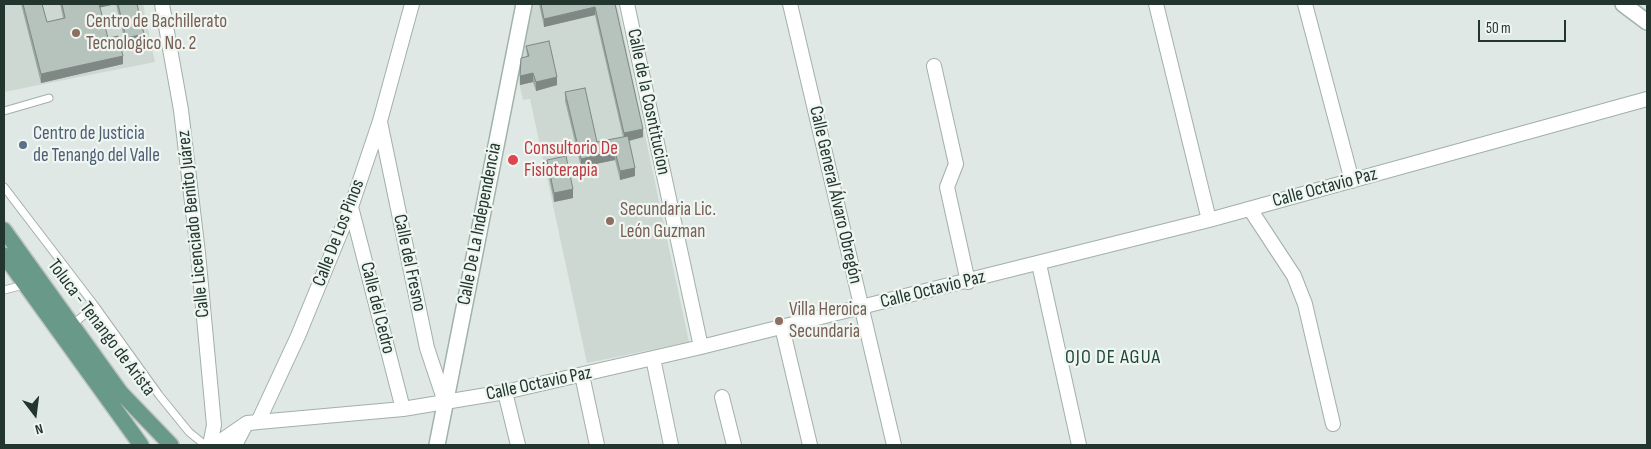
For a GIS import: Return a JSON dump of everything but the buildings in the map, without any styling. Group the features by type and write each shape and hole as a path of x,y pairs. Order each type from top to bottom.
{"main road":[{"name":"Toluca - Tenango de Arista","path":"4,230 70,326 121,393 171,445"},
{"path":"4,255 141,445"}],"street":[{"name":"Calle Licenciado Benito Juárez","path":"162,4 181,110 198,253 214,425 210,445"},
{"name":"Calle De Los Pinos","path":"235,445 247,424 258,422 298,336 351,207 380,121 412,4"},
{"name":"Calle De La Independencia","path":"437,445 524,4"},
{"name":"Calle de la Cosntitucion","path":"627,4 701,347"},
{"name":"Calle General Álvaro Obregón","path":"790,4 894,445"},
{"path":"1156,4 1209,220"},
{"path":"1305,4 1352,181"},
{"path":"1624,4 1647,22"},
{"path":"934,66 956,164 947,188 968,282"},
{"name":"Calle Octavio Paz","path":"215,445 247,424 403,409 506,392 701,347 968,282 1209,220 1647,99"},
{"name":"Calle del Fresno","path":"380,121 427,348 446,402"},
{"name":"Calle del Cedro","path":"351,207 403,409"},
{"path":"1250,209 1294,276 1305,304 1333,424"},
{"path":"1039,264 1079,445"},
{"path":"782,327 810,445"},
{"path":"653,358 671,445"},
{"path":"582,375 597,445"},
{"path":"506,392 518,445"},
{"path":"722,396 734,445"}],"lane":[{"path":"4,111 49,98"},
{"path":"4,187 95,306 159,395 189,432 205,445"},
{"path":"4,290 24,285"},
{"path":"70,326 95,306"}],"shaded area":[{"name":"Centro de Bachillerato Tecnologico No. 2","path":"4,4 143,4 155,62 4,92"},
{"name":"Secundaria Lic. León Guzman","path":"530,4 617,4 689,342 587,363 530,99 523,100 515,67"}],"place":[{"name":"Centro de Bachillerato Tecnologico No. 2","path":"76,33"},
{"name":"Centro de Justicia de Tenango del Valle","path":"23,145"},
{"name":"Consultorio De Fisioterapia","path":"513,160"},
{"name":"Secundaria Lic. León Guzman","path":"610,221"},
{"name":"Villa Heroica Secundaria","path":"779,321"}],"district":[{"name":"OJO DE AGUA","path":"1113,358"}]}
